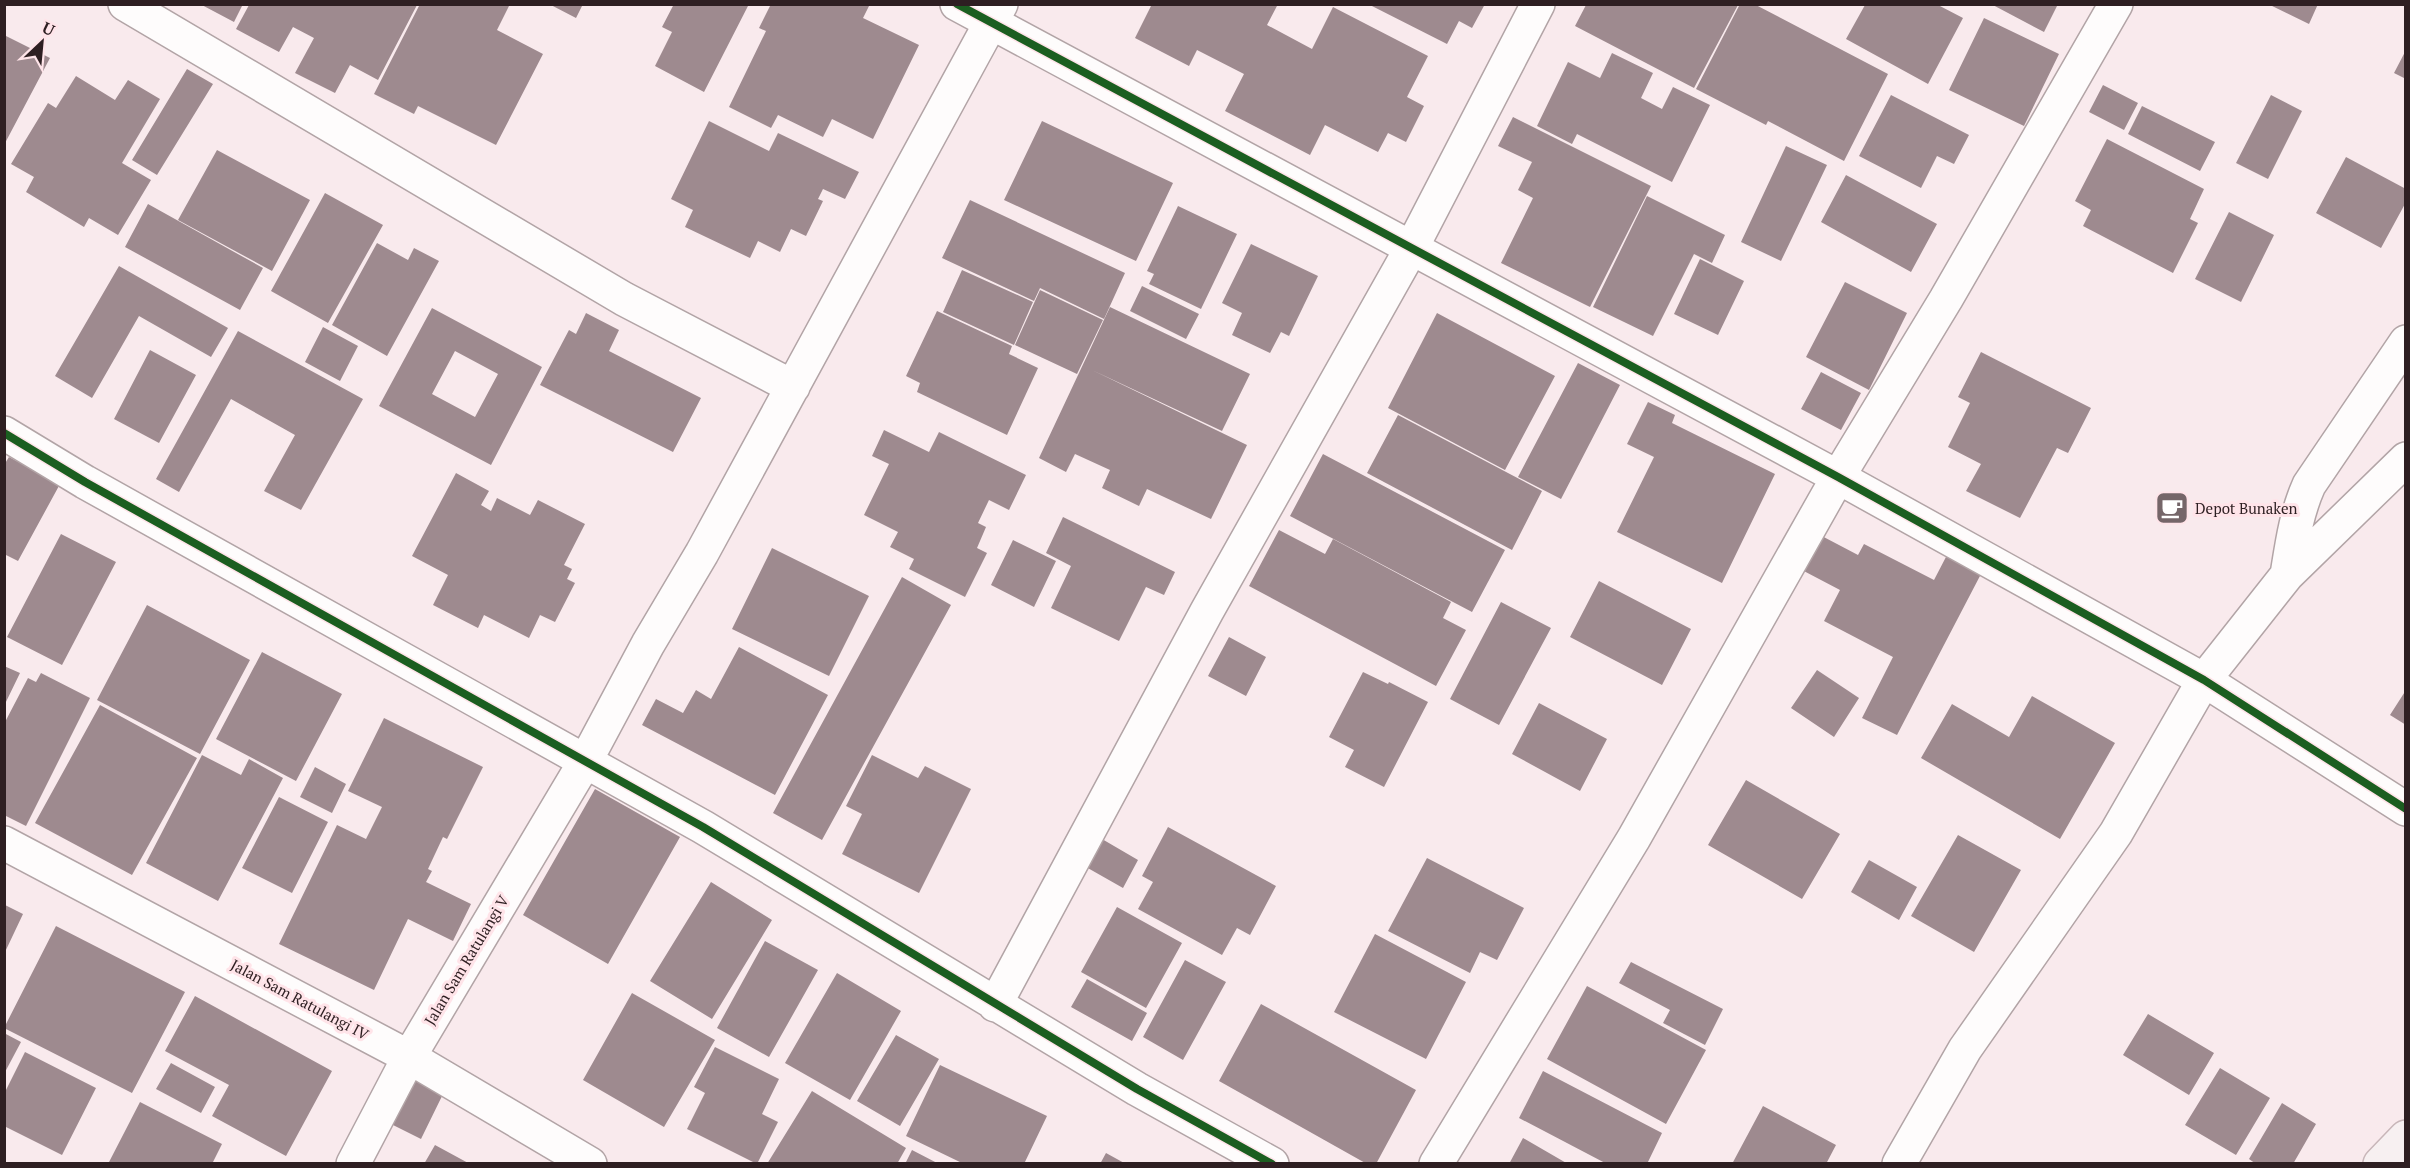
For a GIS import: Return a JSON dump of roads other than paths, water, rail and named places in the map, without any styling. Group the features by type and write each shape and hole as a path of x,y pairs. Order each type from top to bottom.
{"main road":[{"path":"2380,1164 2406,1137"}],"street":[{"path":"125,4 624,299 793,387"},
{"path":"957,4 996,14 1155,109 1411,249 1838,477 2204,680 2406,809"},
{"path":"994,1005 1201,621 1411,249 1538,4"},
{"path":"1436,1164 1634,838 1838,477 1946,299 2115,4"},
{"name":"Jalan Sam Ratulangi V","path":"353,1164 409,1057 586,760 648,644 702,553 996,14"},
{"path":"2287,575 2296,521 2309,485 2406,342"},
{"path":"4,433 105,493 713,833 994,1005 1137,1089 1272,1164"},
{"path":"1899,1164 1965,1049 2115,833 2204,680 2287,575 2406,459"},
{"name":"Jalan Sam Ratulangi IV","path":"4,843 409,1057 590,1164"}],"place":[{"name":"Depot Bunaken","path":"2172,508"}]}
